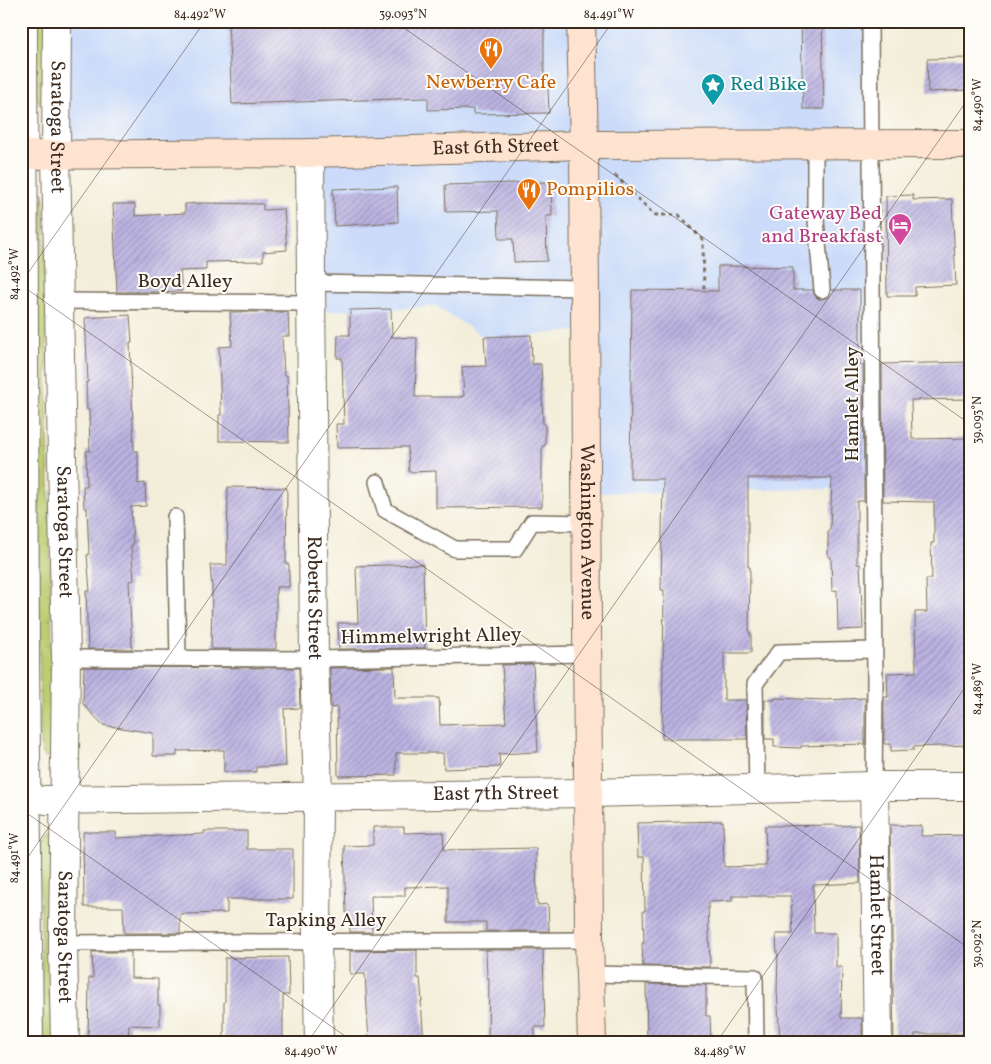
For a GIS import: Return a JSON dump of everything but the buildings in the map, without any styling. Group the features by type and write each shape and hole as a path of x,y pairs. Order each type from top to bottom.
{"street":[{"name":"Saratoga Street","path":"23,21 23,661 24,802 30,1043"},
{"name":"Saratoga Street","path":"57,21 56,155 66,658 63,943 65,1043"},
{"name":"Washington Avenue","path":"581,21 584,146 589,974 592,1043"},
{"name":"East 6th Street","path":"23,155 310,152 584,146 970,144"},
{"name":"Roberts Street","path":"310,152 319,1043"},
{"name":"East 7th Street","path":"24,802 589,793 874,786 970,786"},
{"name":"Hamlet Street","path":"874,786 878,1043"}],"lane":[{"name":"Hamlet Alley","path":"870,21 875,650 874,786"},
{"path":"815,145 815,208 822,290"},
{"name":"Boyd Alley","path":"59,302 311,293 584,288"},
{"path":"377,482 385,510 455,549 515,549 532,522 586,522"},
{"path":"175,517 178,658"},
{"path":"757,789 755,684 779,652 875,650"},
{"name":"Himmelwright Alley","path":"66,658 314,659 586,654"},
{"name":"Tapking Alley","path":"63,943 589,940"},
{"path":"589,974 755,978 756,1043"}],"path":[{"path":"615,175 654,215 678,215 703,240 704,291"}],"shaded area":[{"path":"57,21 870,21 874,488 585,493 584,330 484,337 436,306 311,312 310,153 56,155"}],"green space":[{"path":"35,21 48,21 44,105 40,105 36,97"},
{"path":"44,194 52,659 52,751 48,758 43,754 40,743 37,198"},
{"path":"45,836 51,836 56,1043 42,1043 40,853 41,842"}],"place":[{"name":"Newberry Cafe","path":"491,70"},
{"name":"Red Bike","path":"713,106"},
{"name":"Pompilios","path":"529,211"},
{"name":"Gateway Bed and Breakfast","path":"900,246"}]}
